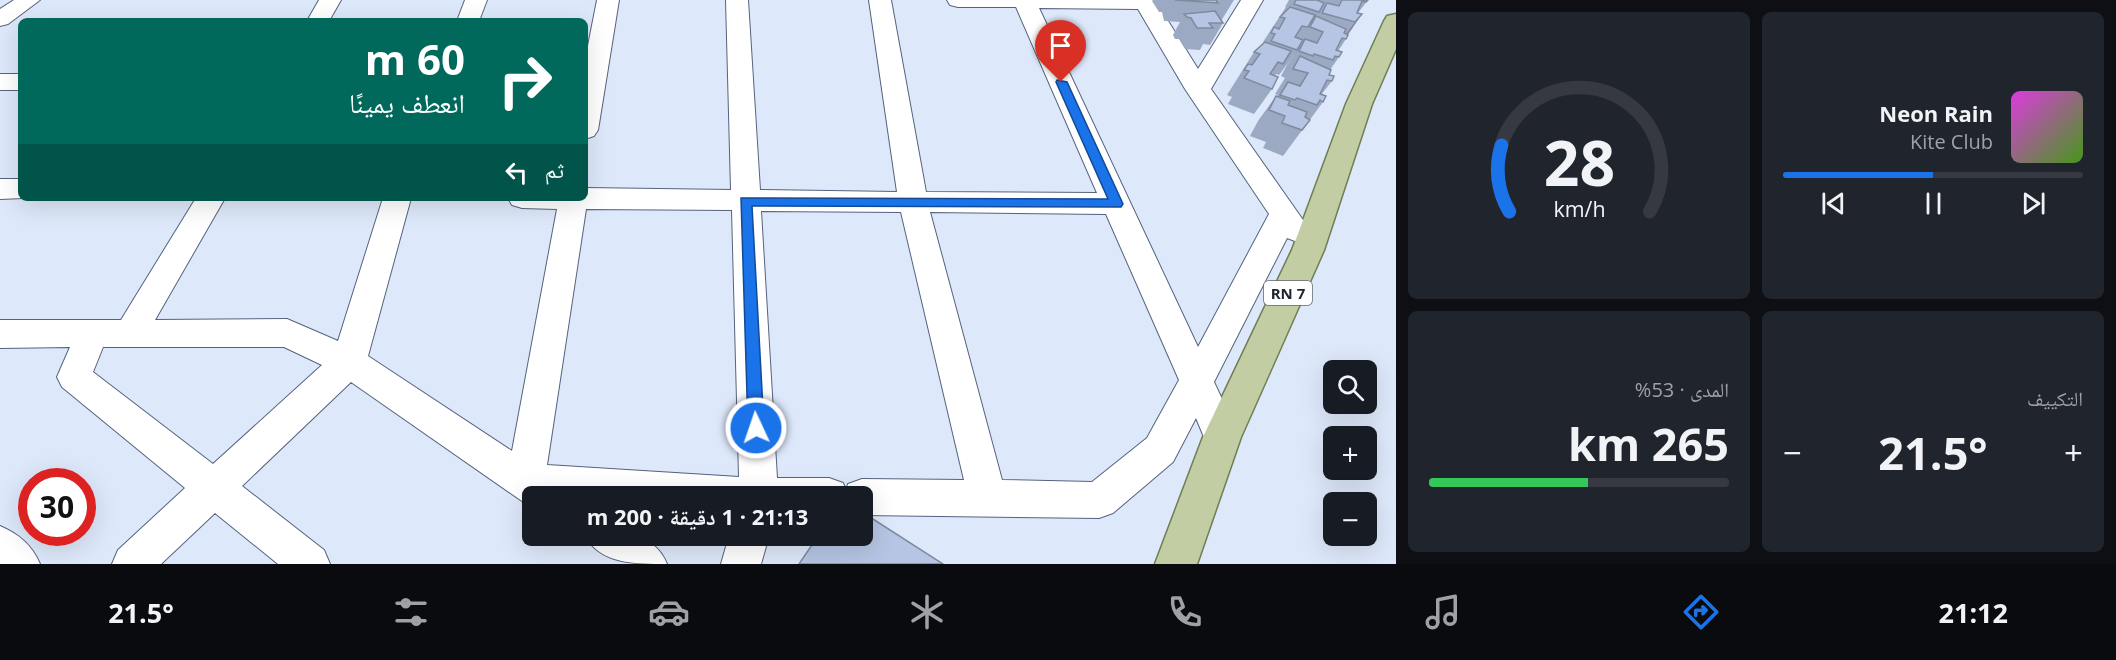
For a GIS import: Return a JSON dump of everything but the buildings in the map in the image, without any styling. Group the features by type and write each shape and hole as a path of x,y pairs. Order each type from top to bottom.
{"main road":[{"name":"RN 7","path":"1176,564 1221,437 1308,250 1359,104 1396,21"}],"street":[{"path":"0,19 29,0"},
{"path":"320,18 330,0"},
{"path":"469,18 477,0"},
{"path":"588,113 608,0"},
{"path":"737,0 759,486"},
{"path":"880,0 913,201 987,498"},
{"path":"958,0 1145,1 1198,89 1308,250"},
{"path":"1024,0 1221,437"},
{"path":"1198,89 1246,10 1225,0"},
{"path":"0,82 18,82"},
{"path":"0,189 18,189"},
{"path":"588,198 1116,204"},
{"path":"129,335 209,201"},
{"path":"132,564 349,362 396,201"},
{"path":"536,486 573,201"},
{"path":"873,497 1099,500 1160,450 1260,263 1284,213"},
{"path":"4,336 287,333 349,362 532,486"},
{"path":"92,334 74,377 310,564"},
{"path":"0,546 20,564"},
{"path":"620,546 647,564"},
{"path":"741,564 746,546"}],"route":[{"path":"756,428 746,201 1116,204 1061,82"}]}
